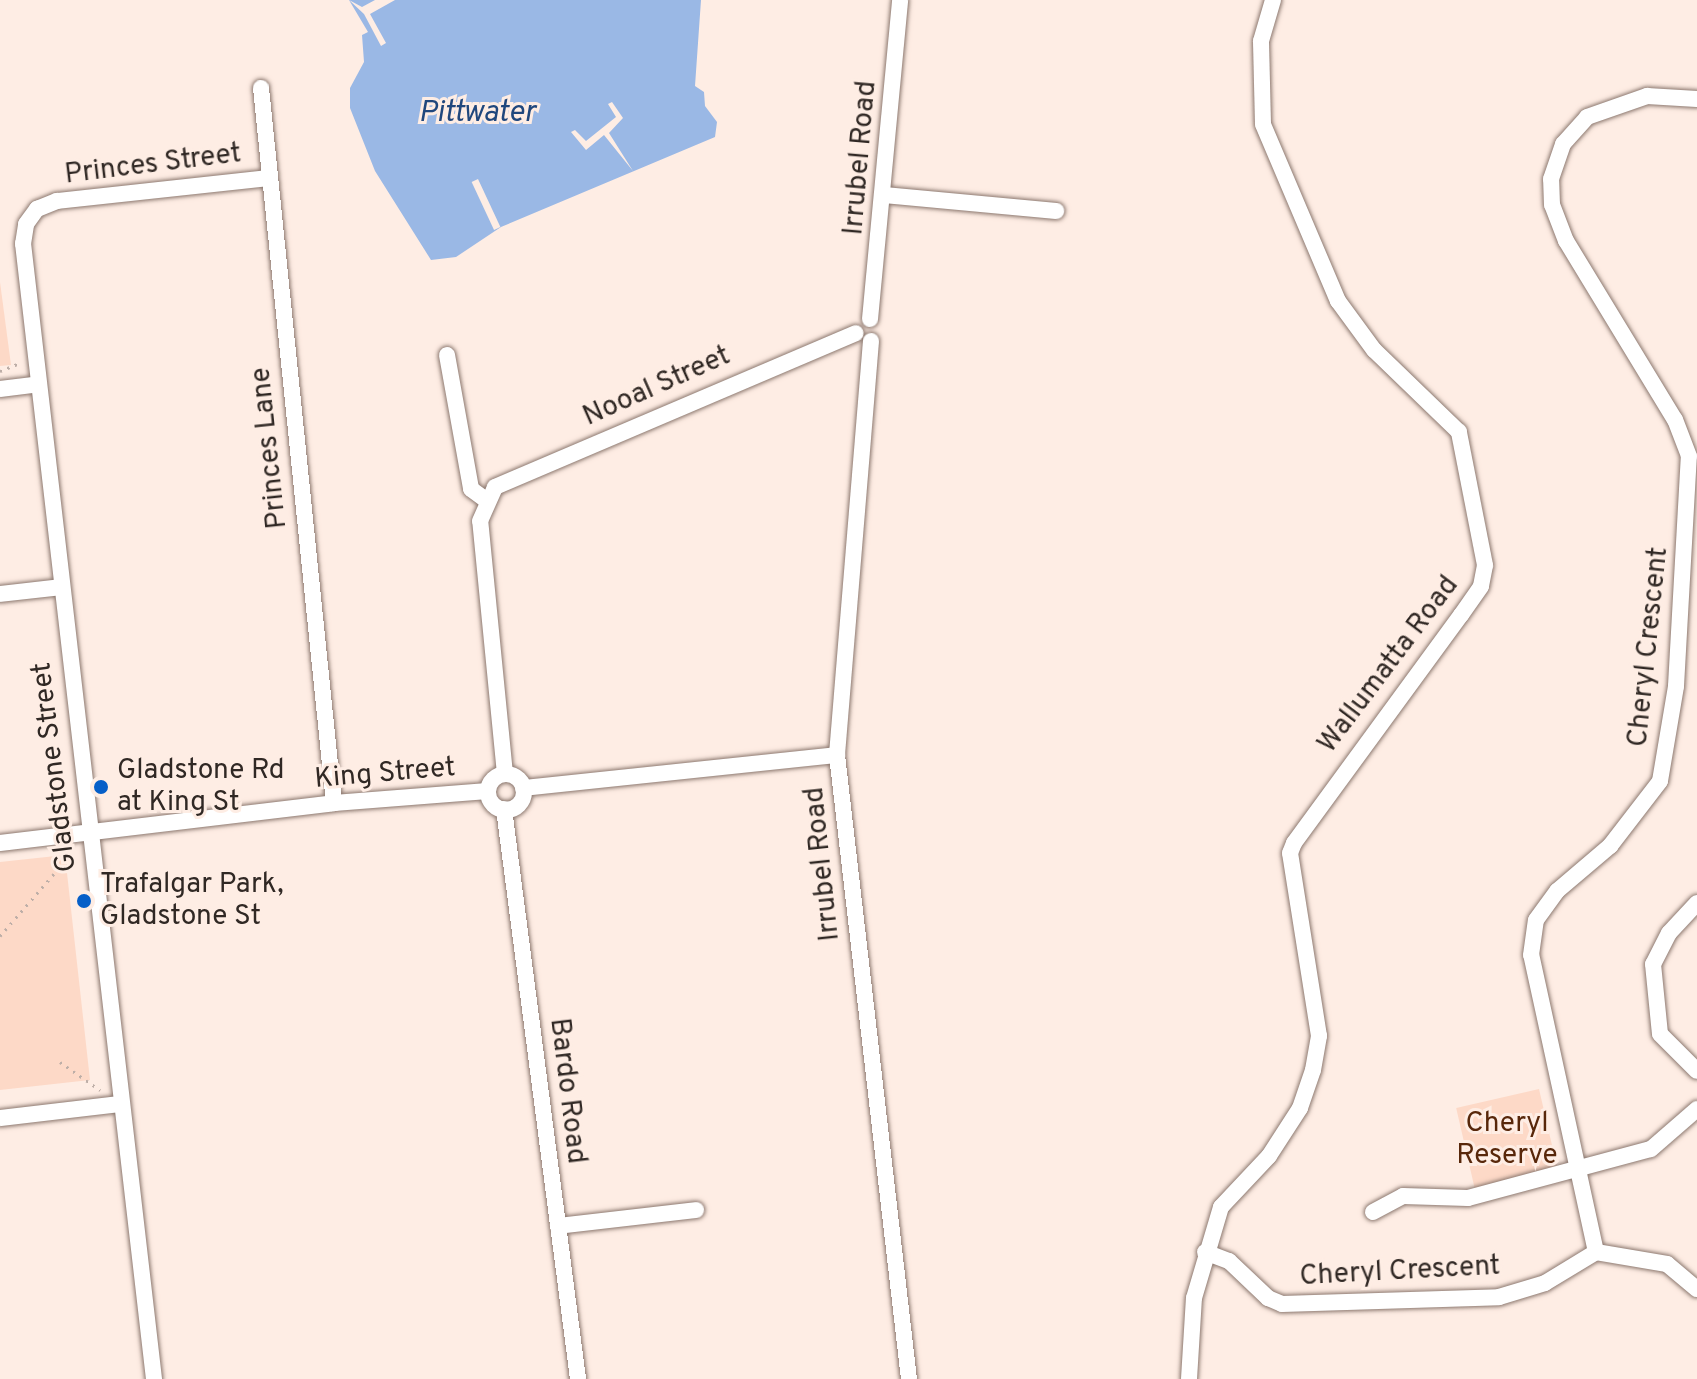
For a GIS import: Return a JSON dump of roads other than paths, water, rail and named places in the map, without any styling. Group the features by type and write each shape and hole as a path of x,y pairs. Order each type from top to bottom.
{"street":[{"name":"Irrubel Road","path":"900,0 870,319 860,321 863,337 837,755 909,1379"},
{"name":"Wallumatta Road","path":"1189,1379 1194,1298 1205,1252 1221,1207 1269,1156 1300,1108 1313,1070 1319,1036 1290,853 1294,843 1468,606 1481,586 1485,565 1459,432 1374,350 1338,301 1263,124 1261,41 1273,0"},
{"name":"Princes Lane","path":"261,88 334,803"},
{"name":"Cheryl Crescent","path":"1205,1252 1229,1261 1268,1298 1282,1304 1499,1297 1545,1283 1596,1252 1531,955 1536,920 1557,891 1610,846 1660,781 1676,686 1690,495 1689,456 1675,420 1566,241 1552,205 1551,179 1563,144 1587,117 1647,96 1697,99"},
{"name":"Princes Street","path":"23,244 26,224 37,209 57,201 268,178"},
{"path":"884,195 1056,211"},
{"name":"Gladstone Street","path":"23,244 88,833 154,1379"},
{"name":"Nooal Street","path":"486,500 495,487 863,337"},
{"path":"447,355 471,489 486,500 480,521 505,774 523,788 837,755"},
{"path":"0,389 38,384"},
{"path":"0,594 61,587"},
{"path":"505,774 491,781 488,791 495,806 504,809 517,805 523,788"},
{"name":"King Street","path":"0,843 334,803 488,791"},
{"name":"Bardo Road","path":"504,809 578,1379"},
{"path":"1697,903 1669,933 1653,964 1660,1034 1697,1071"},
{"path":"0,1118 120,1104"},
{"path":"1373,1212 1403,1196 1468,1198 1651,1149 1697,1109"},
{"path":"558,1226 696,1210"},
{"path":"1596,1252 1667,1264 1697,1289"}],"water":[{"name":"Pittwater","path":"349,0 701,0 695,86 704,92 705,106 717,122 715,137 501,227 456,257 431,260 375,171 350,108 350,88 364,62 362,35 368,32"}],"place":[{"name":"Gladstone Rd at King St","path":"101,787"},
{"name":"Trafalgar Park, Gladstone St","path":"84,901"}],"park label":[{"name":"Cheryl Reserve","path":"1507,1140"}]}
